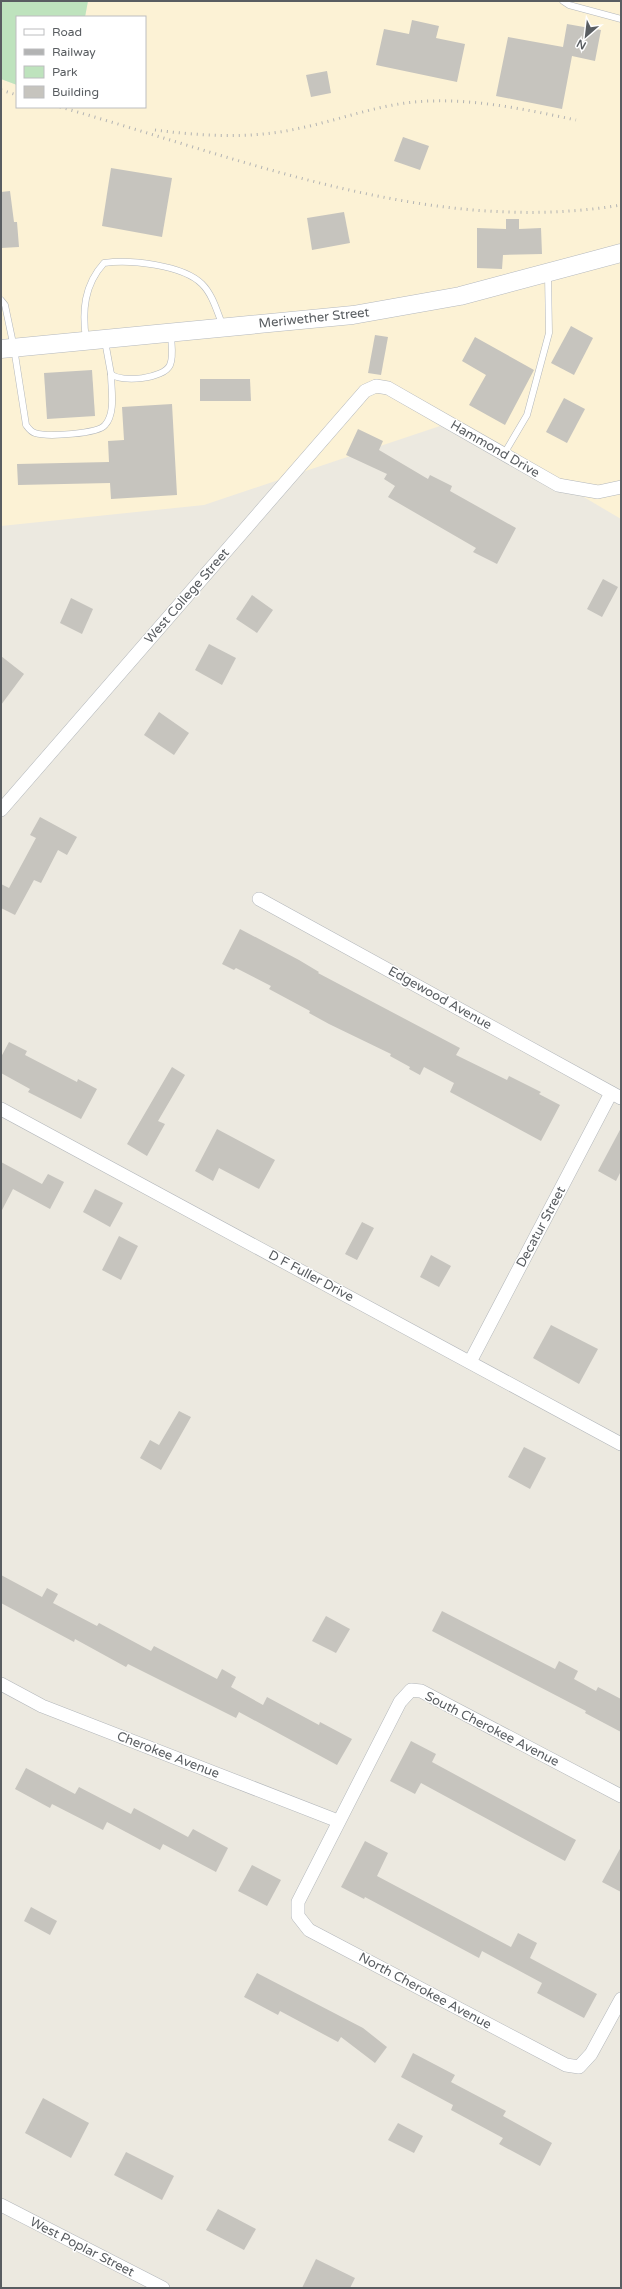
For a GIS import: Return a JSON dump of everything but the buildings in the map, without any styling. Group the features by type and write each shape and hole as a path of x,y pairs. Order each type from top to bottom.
{"street":[{"name":"Meriwether Street","path":"8,348 352,315 460,296 548,274 621,253"},
{"name":"Hammond Drive","path":"376,386 388,388 558,485 598,492 621,487"},
{"name":"West College Street","path":"1,810 364,391 376,386"},
{"name":"Edgewood Avenue","path":"259,899 616,1095"},
{"name":"Decatur Street","path":"470,1362 616,1095"},
{"name":"D F Fuller Drive","path":"1,1109 621,1444"},
{"name":"Cherokee Avenue","path":"1,1684 42,1706 338,1821"},
{"name":"South Cherokee Avenue","path":"338,1821 400,1702 411,1690 421,1691 621,1796"},
{"name":"North Cherokee Avenue","path":"338,1821 298,1902 298,1916 309,1930 566,2065 579,2067 591,2054 621,1999"},
{"name":"West Poplar Street","path":"1,2205 163,2288"}],"lane":[{"path":"563,1 569,5 621,19"},
{"path":"86,340 84,321 86,293 89,284 104,263 114,262 175,268 189,276 201,284 210,295 223,327"},
{"path":"504,454 527,415 549,334 548,274"},
{"path":"1,300 5,305 8,348 26,425 37,434 96,431 105,426 112,413 110,374 105,339"},
{"path":"110,374 121,379 161,375 171,365 171,332"}],"shaded area":[{"path":"88,1 621,1 621,519 455,421 204,505 1,526 1,79 16,85 16,108 146,108 146,16 85,16"}],"green space":[{"path":"1,1 88,1 85,16 16,16 16,85 1,79"}],"railway":[{"path":"1,90 16,95"},
{"path":"155,130 226,136 261,134 311,126 370,110 399,104 434,101 455,101 496,105 576,120"},
{"path":"63,108 267,169 337,187 407,202 478,210 549,212 621,205"}]}
